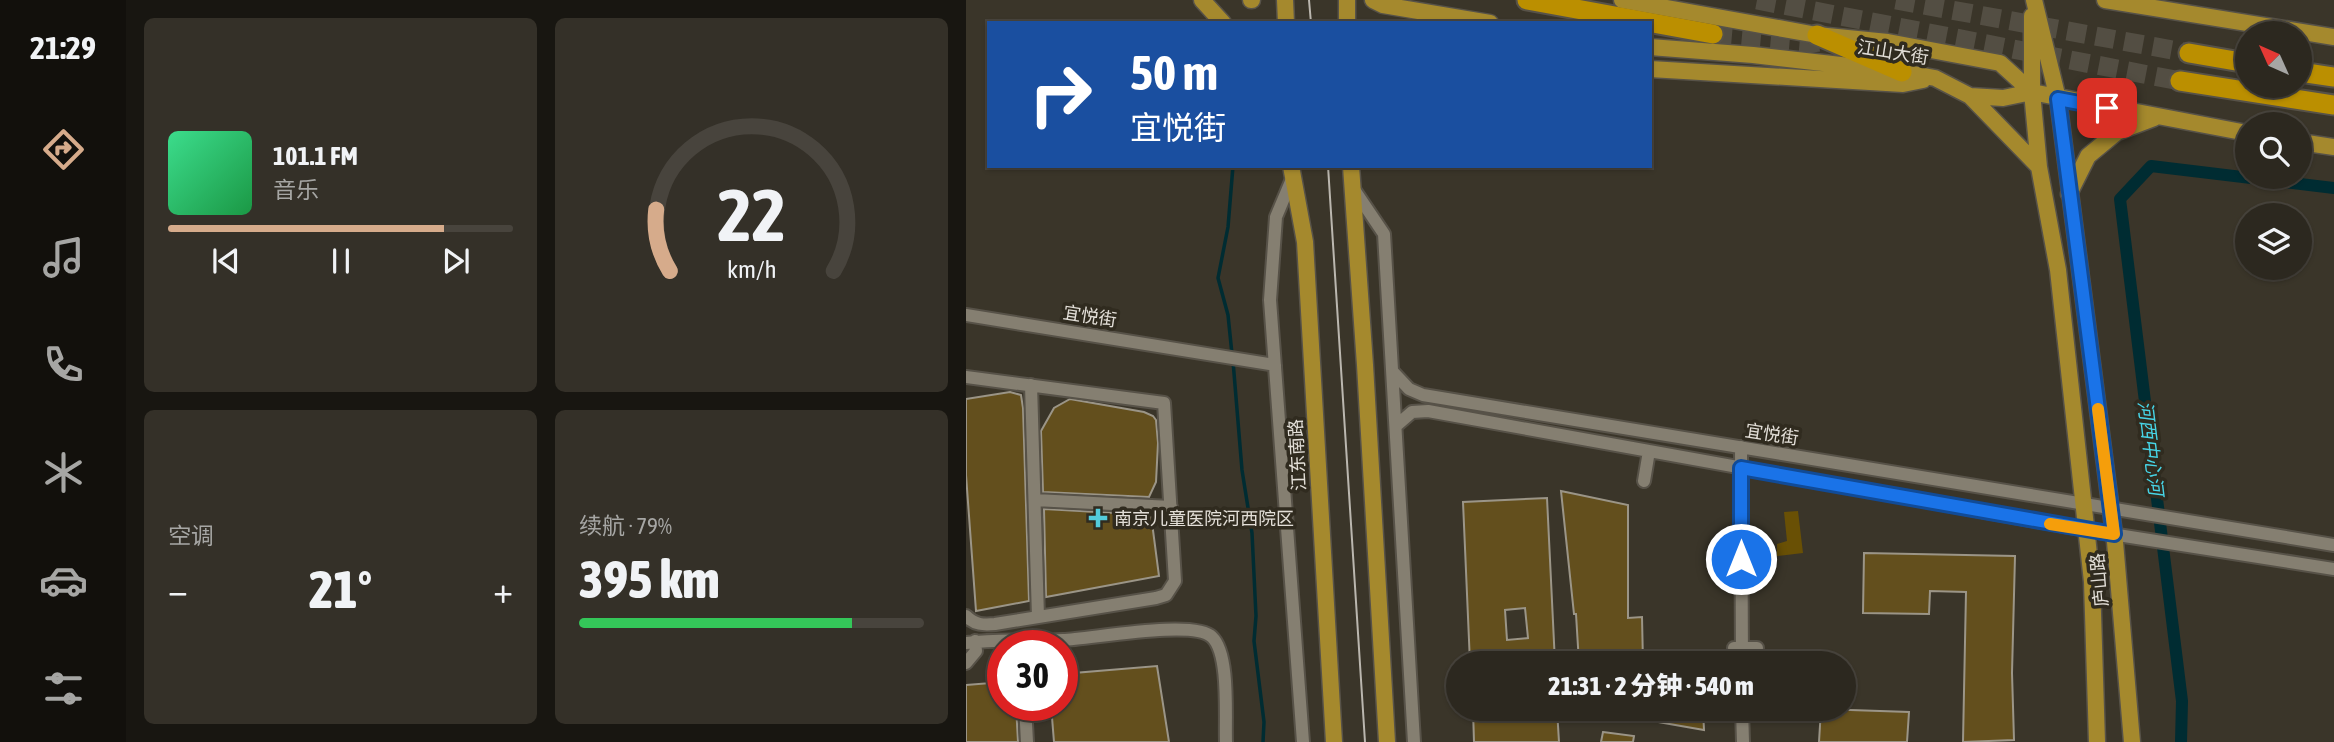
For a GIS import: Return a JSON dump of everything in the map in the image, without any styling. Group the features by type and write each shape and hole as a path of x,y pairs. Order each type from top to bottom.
{"highway":[{"path":"1527,0 1642,21"},
{"path":"1652,23 1713,34"},
{"path":"1817,35 1902,72"},
{"path":"2189,53 2235,61"},
{"path":"2312,74 2334,77"},
{"path":"2180,81 2334,105"}],"main road":[{"path":"1202,0 1221,21"},
{"path":"1285,0 1286,21"},
{"path":"1347,0 1347,21"},
{"path":"1373,0 1383,5 1478,21"},
{"path":"1622,0 1817,35 1888,42 2000,63 2032,92"},
{"name":"庐山路","path":"2033,0 2032,92 2039,167 2058,270 2092,582 2097,742"},
{"name":"庐山路","path":"2033,0 2058,99 2114,534 2132,742"},
{"path":"2105,0 2334,37"},
{"name":"江山大街","path":"1652,47 1753,55 1902,72 1935,78 1969,96 2003,98 2032,92 2235,132"},
{"path":"1652,69 1903,84 1935,78"},
{"path":"1969,96 2039,167"},
{"path":"2069,194 2088,156 2117,132 2156,117"},
{"path":"2312,144 2334,147"},
{"path":"1351,168 1387,742"},
{"name":"江东南路","path":"1292,172 1305,242 1334,742"}],"street":[{"path":"1292,172 1276,217 1268,364 1303,742"},
{"path":"1353,188 1384,234 1414,742"},
{"name":"宜悦街","path":"966,315 1268,364"},
{"name":"宜悦街","path":"1394,373 1409,389 1423,395 2334,545"},
{"path":"966,376 1164,403 1175,581 1166,595 981,625 966,617"},
{"path":"1031,385 1038,617"},
{"path":"1397,425 1412,412 1428,411 2086,530 2334,569"},
{"path":"1739,651 1741,447"},
{"path":"1644,481 1649,451"},
{"path":"1035,500 1171,507"},
{"path":"1078,638 1161,630 1196,630 1210,635 1220,648 1226,742"},
{"path":"966,663 976,651 971,642"},
{"path":"1738,648 1757,648"},
{"path":"1026,721 1027,742"},
{"path":"1742,721 1742,742"}],"shaded area":[{"path":"1798,511 1803,553 1777,556 1777,544 1787,541 1784,512"}],"building":[{"path":"1010,392 1021,395 1023,408 1029,601 976,611 966,475 966,399"},
{"path":"1070,399 1144,412 1153,416 1156,420 1158,443 1156,482 1149,497 1043,492 1041,431 1054,408"},
{"path":"1561,491 1628,505 1628,618 1642,617 1643,651 1578,651"},
{"path":"1547,498 1554,651 1469,651 1463,502","holes":["1525,608 1528,638 1507,640 1505,610"]},
{"path":"1044,509 1151,515 1159,576 1046,597"},
{"path":"1864,553 2015,556 2012,673 2014,740 1963,742 1966,592 1930,591 1929,614 1863,613"},
{"path":"1157,666 1169,742 1054,742 1052,721 1078,721 1078,673"},
{"path":"987,683 987,721 1017,721 1018,742 966,742 966,685"},
{"path":"1856,710 1909,712 1907,742 1819,742 1820,721 1856,721"},
{"path":"1473,721 1558,721 1559,742 1474,742"},
{"path":"1652,721 1704,721 1704,730"},
{"path":"1603,732 1634,736 1633,742 1601,742"}],"waterway":[{"name":"河西中心河","path":"2181,742 2182,701 2120,199 2151,166 2334,188"},
{"path":"1232,354 1228,315 1218,278 1228,227 1233,168"},
{"path":"1233,361 1242,470 1252,533 1256,616 1254,641 1264,722 1263,742"}],"tunnel":[{"path":"1757,0 2180,81"},
{"path":"1896,0 2189,53"},
{"path":"1713,34 1813,43 1837,39"}],"tram line":[{"path":"1309,0 1311,21"},
{"path":"1328,168 1365,742"}],"slow traffic":[{"path":"2050,524 2114,534 2098,409"}],"place":[{"name":"南京儿童医院河西院区","path":"1098,518"}],"route":[{"path":"1741,559 1741,468 2114,534 2058,99 2107,108"}]}
